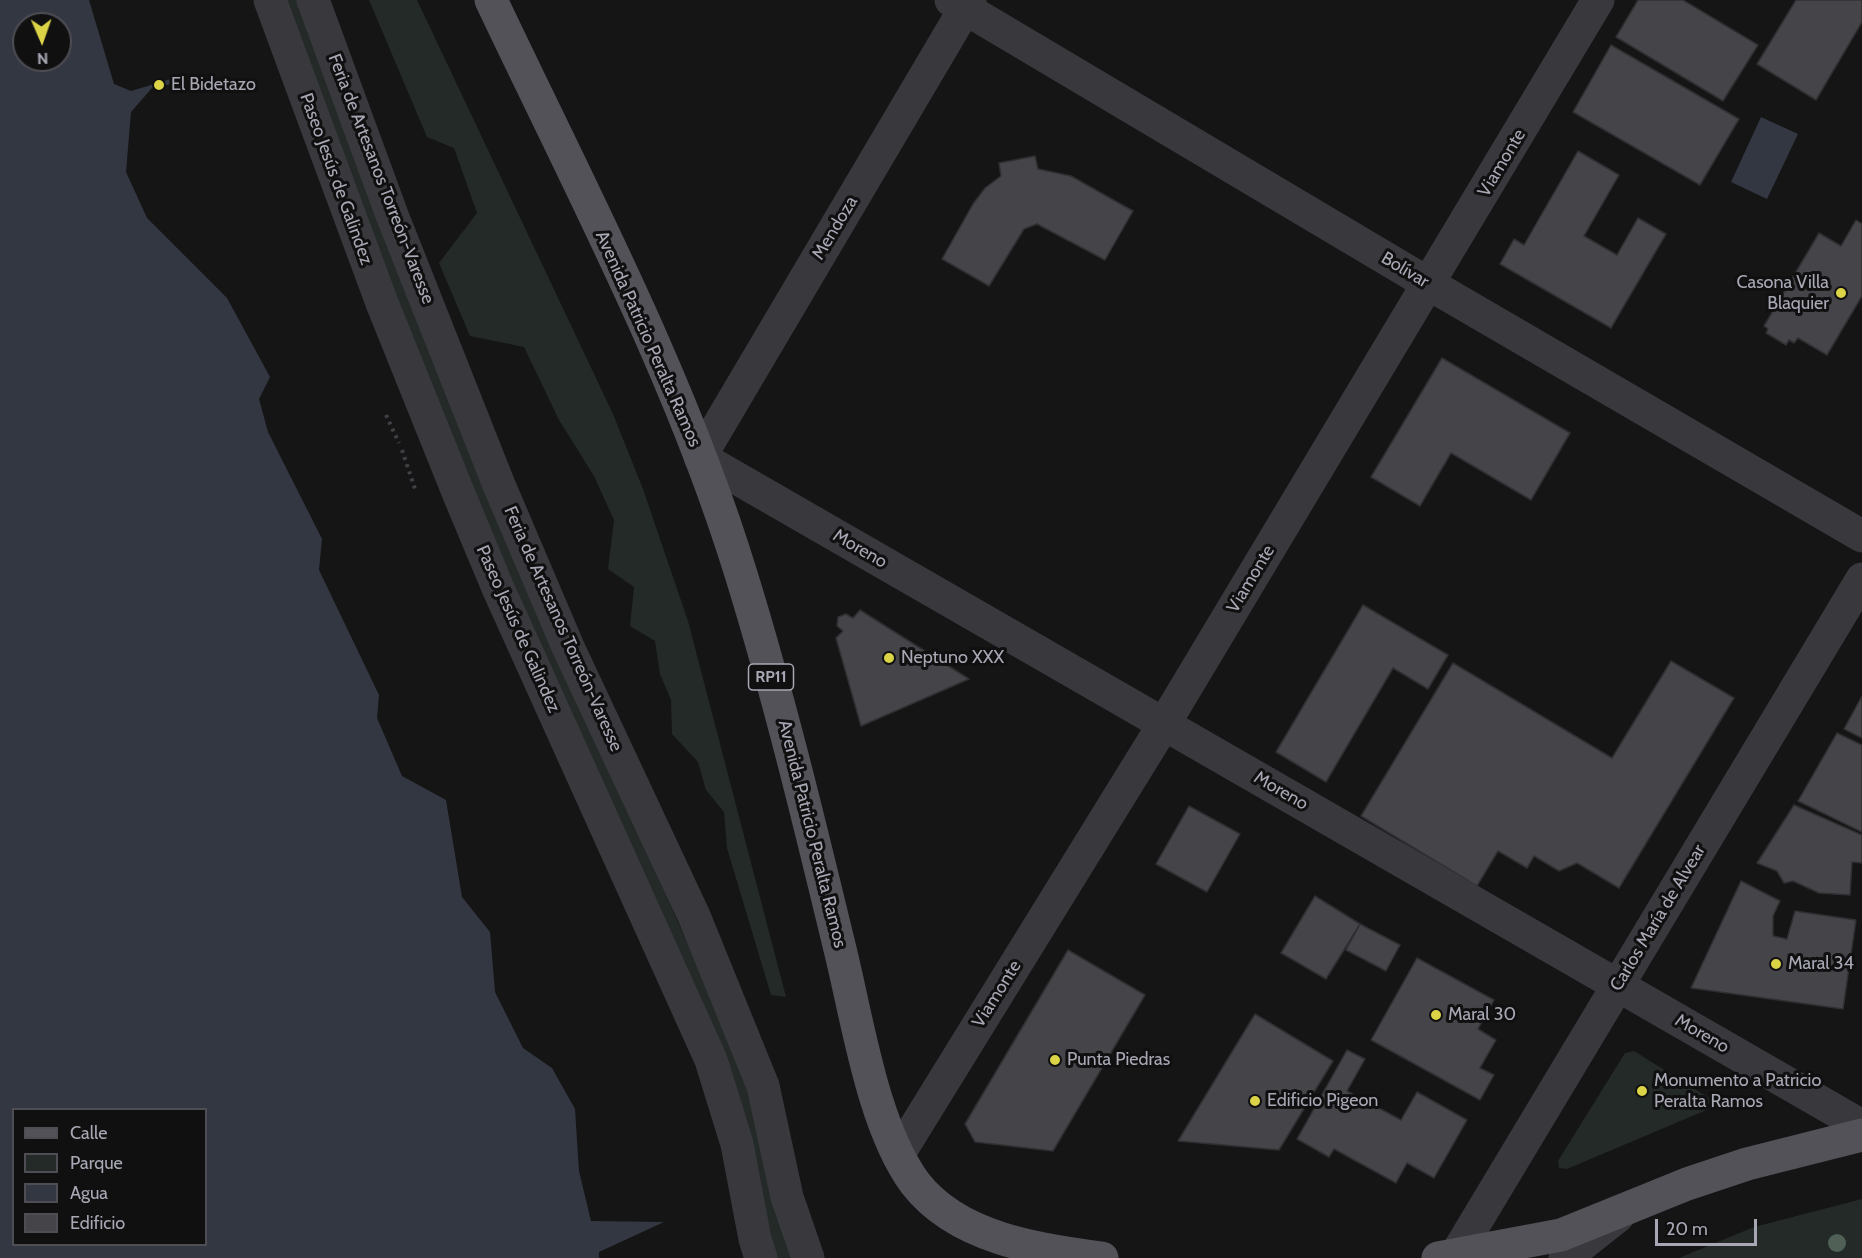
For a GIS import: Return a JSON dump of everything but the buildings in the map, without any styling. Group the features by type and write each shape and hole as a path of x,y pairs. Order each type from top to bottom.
{"main road":[{"name":"Avenida Patricio Peralta Ramos","path":"491,0 663,364 700,457 741,572 784,723 870,1073 898,1155 914,1182 933,1203 963,1222 999,1238 1057,1253 1102,1258"},
{"path":"1449,1258 1561,1235 1621,1213 1687,1184 1747,1164 1862,1135"}],"street":[{"name":"Paseo Jesús de Galindez","path":"270,0 382,303 460,497 711,1060 737,1144 755,1239 761,1258"},
{"name":"Feria de Artesanos Torreón-Varesse","path":"313,0 392,215 499,484 568,647 694,916 763,1086 787,1197 808,1258"},
{"name":"Viamonte","path":"898,1155 1164,724 1430,285 1598,0"},
{"name":"Mendoza","path":"700,457 962,3"},
{"name":"Bolívar","path":"962,3 1430,285 1862,536"},
{"name":"Moreno","path":"700,457 1862,1126"},
{"name":"Carlos María de Alvear","path":"1449,1258 1618,985 1862,579"},
{"path":"1566,1258 1621,1213"}],"path":[{"path":"386,415 415,489"}],"green space":[{"path":"284,0 299,0 645,848 738,1057 795,1258 774,1258 632,853 448,433"},
{"path":"369,0 417,0 613,414 643,489 688,621 786,997 771,995 727,848 724,812 706,790 698,762 672,734 671,700 660,674 655,641 630,626 634,587 608,569 614,520 594,476 559,420 524,347 470,336 439,263 477,213 454,148 427,137"},
{"path":"1634,1051 1714,1101 1716,1106 1567,1169 1559,1168 1558,1161 1625,1053"},
{"path":"1862,1199 1862,1258 1679,1258 1754,1227"}],"water":[{"path":"0,0 89,0 114,84 131,91 184,75 176,83 152,88 131,112 126,172 147,218 227,298 270,377 259,399 268,432 322,539 319,570 379,695 377,718 402,776 446,800 462,897 490,932 495,992 523,1048 552,1068 575,1109 579,1171 591,1221 664,1222 599,1252 599,1258 0,1258"},
{"path":"1761,117 1798,134 1767,199 1731,182"}],"place":[{"name":"El Bidetazo","path":"159,85"},
{"name":"Casona Villa Blaquier","path":"1841,293"},
{"name":"Neptuno XXX","path":"889,658"},
{"name":"Maral 34","path":"1776,964"},
{"name":"Maral 30","path":"1436,1015"},
{"name":"Punta Piedras","path":"1055,1060"},
{"name":"Monumento a Patricio Peralta Ramos","path":"1642,1091"},
{"name":"Edificio Pigeon","path":"1255,1101"}]}
